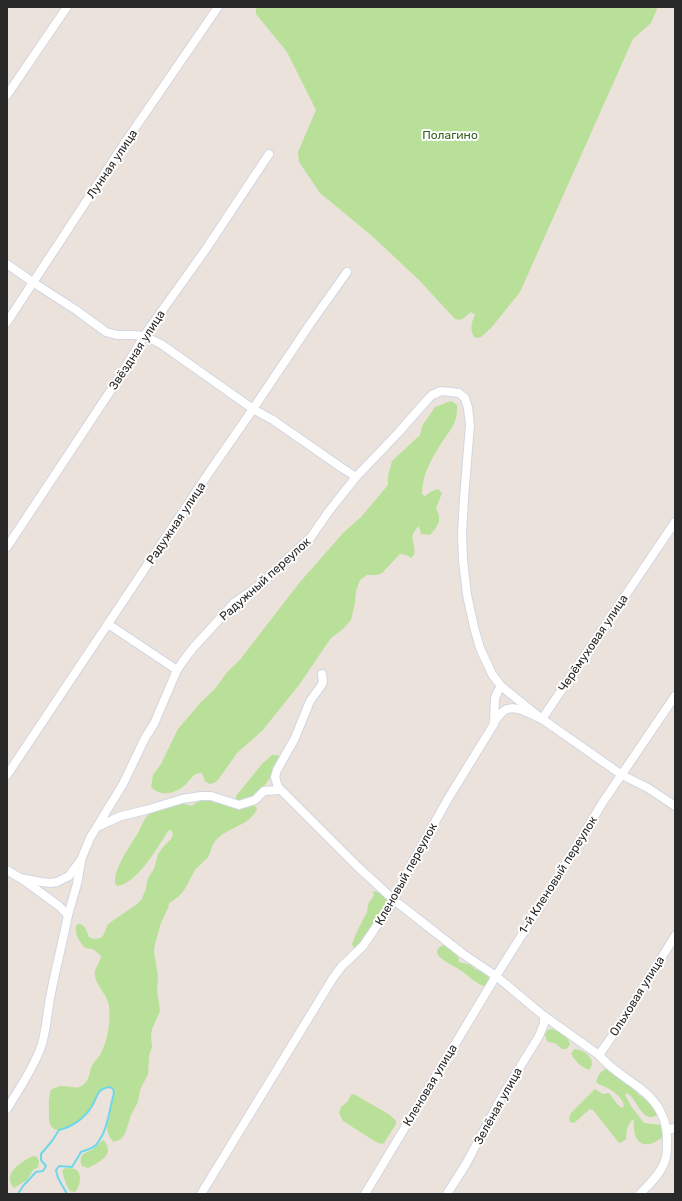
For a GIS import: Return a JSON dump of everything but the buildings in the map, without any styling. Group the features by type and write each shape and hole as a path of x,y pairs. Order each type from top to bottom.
{"street":[{"path":"7,95 66,7"},
{"name":"Лунная улица","path":"7,322 124,144 218,7"},
{"name":"Звёздная улица","path":"7,547 115,384 144,336 206,249 269,154"},
{"path":"7,264 110,334 144,336 161,344 253,410 273,420 356,477"},
{"name":"Радужная улица","path":"7,775 203,481 347,272"},
{"name":"Радужный переулок","path":"7,870 20,878 51,883 57,882 69,876 81,860 97,828 123,784 145,738 154,724 178,670 194,646 234,603 261,584 311,537 356,477 428,399 432,395 441,391 462,395 467,402 470,425 462,534 464,576 474,627 480,648 492,674 501,686"},
{"name":"Черёмуховая улица","path":"542,719 675,522"},
{"path":"108,624 178,670"},
{"path":"322,674 323,682 310,701 295,738 277,770 275,777 280,790 358,867 394,900 463,954 496,976 544,1016 599,1055 605,1062 642,1090 654,1102 659,1109 666,1127 667,1149 665,1162 640,1194"},
{"path":"501,686 542,719 622,776 648,788 675,806"},
{"name":"Кленовый переулок","path":"201,1194 333,978 342,966 363,946 382,920 394,900 411,865 449,797 485,740 494,722 495,698 501,686"},
{"name":"1-й Кленовый переулок","path":"496,976 604,802 675,696"},
{"path":"494,722 505,710 512,708 542,719"},
{"path":"97,828 121,816 182,799 211,796 239,805 255,800 264,790 280,790"},
{"path":"7,1109 28,1074 41,1049 44,1039 54,976 68,915 77,884 81,860"},
{"path":"20,878 59,906 68,915"},
{"name":"Ольховая улица","path":"599,1055 675,936"},
{"name":"Кленовая улица","path":"365,1194 496,976"},
{"name":"Зелёная улица","path":"447,1194 466,1164 501,1098 539,1036 544,1024 544,1016"},
{"path":"666,1127 671,1129 675,1128"}],"green space":[{"name":"Полагино","path":"256,7 656,7 657,9 651,23 633,39 520,292 491,328 478,338 474,337 472,329 472,323 475,315 471,312 460,320 455,319 419,280 372,236 320,193 299,162 298,152 316,110 287,52 256,14"},
{"path":"451,401 457,405 455,421 431,460 422,487 422,494 425,496 438,489 442,493 436,508 439,516 439,522 435,529 430,535 421,534 419,526 415,530 412,537 415,551 411,558 400,554 382,573 377,575 367,575 360,580 356,591 351,620 343,629 331,638 299,685 262,731 237,753 218,780 209,784 205,781 202,773 198,773 174,792 164,793 151,787 153,775 161,764 178,729 201,702 214,690 228,671 239,661 300,582 344,532 361,517 388,485 388,476 392,461 420,435 422,426 435,407"},
{"path":"272,755 277,755 280,757 280,761 268,781 258,793 252,797 237,801 236,796 262,764"},
{"path":"203,799 254,804 257,809 250,819 215,840 208,857 195,870 184,891 169,903 161,923 154,951 158,976 157,990 160,1011 152,1029 152,1047 149,1056 148,1074 140,1090 138,1102 131,1115 125,1134 121,1139 114,1142 108,1132 107,1125 109,1112 114,1093 111,1087 101,1089 99,1091 93,1104 81,1119 70,1127 59,1130 54,1129 50,1125 49,1119 49,1099 51,1090 61,1086 78,1087 85,1083 93,1064 103,1048 107,1035 110,1014 108,1002 97,983 95,975 95,971 101,957 100,954 93,949 85,948 77,936 76,926 78,924 82,925 89,937 93,939 100,938 103,936 108,924 142,899 148,878 154,869 158,854 171,839 173,834 171,830 168,831 153,855 132,879 125,884 117,886 115,883 115,877 120,864 148,815 171,805 181,803 192,805"},
{"path":"372,891 381,893 389,898 388,905 375,924 365,935 358,948 354,948 352,944 374,894"},
{"path":"444,945 448,946 458,955 459,962 471,965 476,970 481,970 485,973 489,978 487,985 483,986 439,956 437,950"},
{"path":"552,1029 558,1031 568,1039 570,1045 566,1049 562,1049 555,1043 548,1042 545,1034 548,1030"},
{"path":"574,1049 578,1049 589,1056 592,1062 589,1070 581,1066 573,1057 571,1054"},
{"path":"607,1068 617,1077 626,1081 639,1095 650,1102 658,1114 648,1117 640,1110 630,1095 626,1093 625,1095 631,1106 644,1123 661,1125 664,1130 664,1136 651,1144 641,1143 635,1135 634,1121 632,1120 627,1128 626,1139 619,1143 593,1110 590,1109 574,1123 570,1122 569,1118 571,1113 595,1089 603,1094 609,1093 618,1105 622,1108 624,1106 617,1095 596,1082 600,1074"},
{"path":"354,1094 390,1115 396,1121 396,1124 384,1143 382,1144 376,1142 343,1121 339,1113 341,1107 348,1101 351,1095"},
{"path":"104,1140 108,1148 107,1155 88,1168 82,1166 81,1157"},
{"path":"33,1156 37,1157 39,1161 38,1167 33,1170 27,1180 14,1188 10,1178 11,1173 24,1161"},
{"path":"65,1168 71,1168 78,1171 80,1180 75,1192 70,1191 66,1184 62,1171"}],"waterway":[{"path":"18,1194 36,1172 43,1171 46,1166 41,1160 41,1154 59,1130 64,1129 82,1118 92,1106 100,1091 110,1087 113,1089 114,1093 106,1127 100,1139 96,1145 81,1152 72,1167 59,1166 56,1170 58,1178 67,1194"}]}
